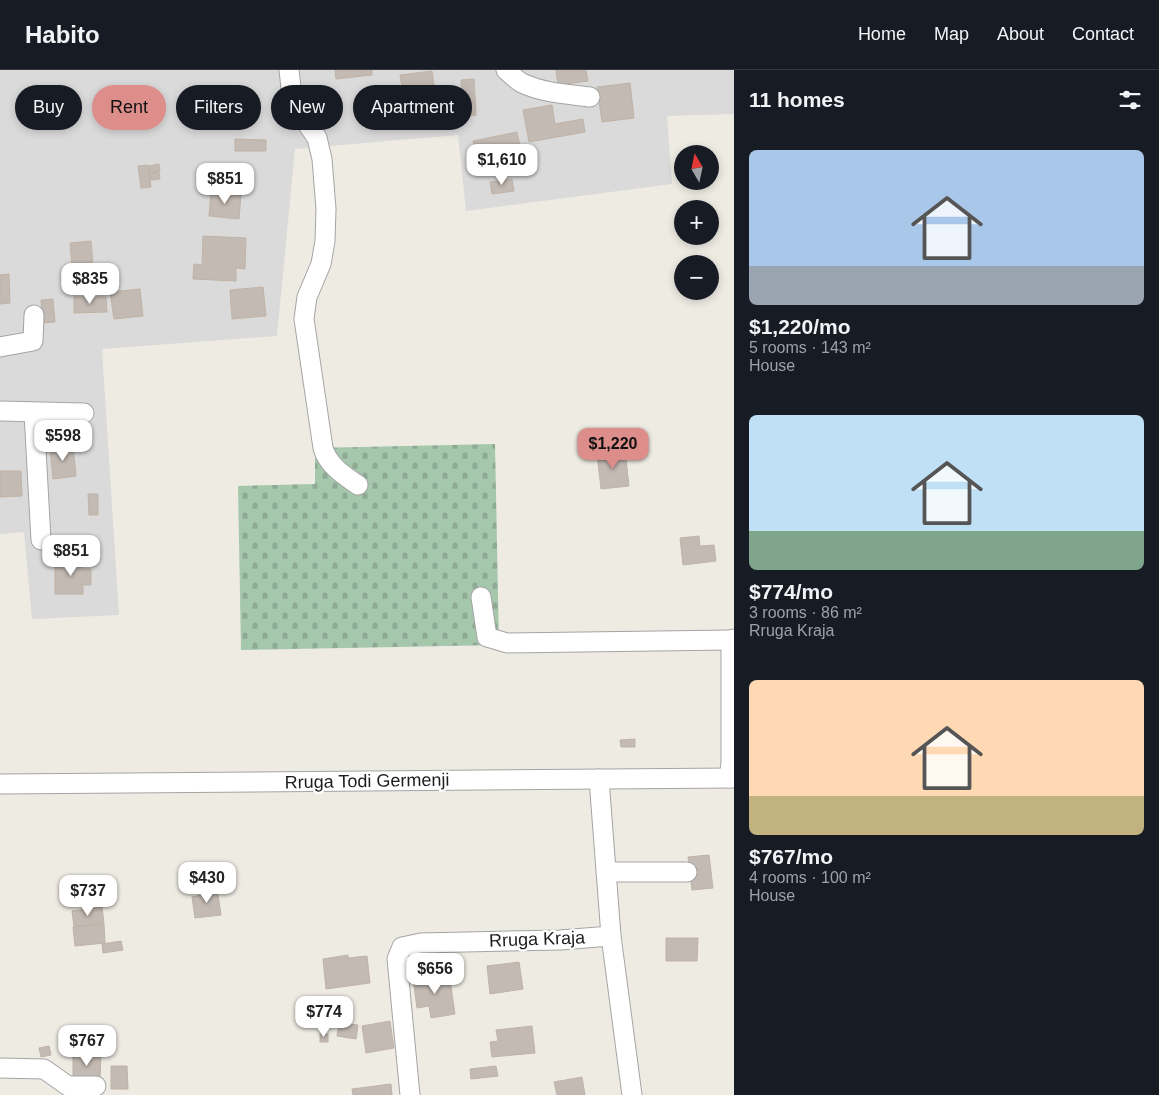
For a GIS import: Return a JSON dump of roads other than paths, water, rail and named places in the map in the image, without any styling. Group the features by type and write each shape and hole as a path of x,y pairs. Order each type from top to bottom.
{"street":[{"path":"288,70 293,106 317,138 322,159 326,208 325,241 321,264 310,289 304,318 323,448 326,458 347,478 358,485"},
{"path":"506,70 520,82 536,88 590,97"},
{"path":"0,348 33,341 34,315"},
{"path":"0,411 84,413"},
{"path":"34,413 41,540"},
{"path":"480,597 487,637 507,643 732,640 732,778"},
{"name":"Rruga Todi Germenji","path":"0,784 732,778"},
{"name":"Rruga Kraja","path":"598,779 611,936 632,1095"},
{"path":"606,872 686,872"},
{"name":"Rruga Kraja","path":"410,1095 397,959 402,947 422,942 560,940 611,936"},
{"path":"0,1068 44,1069 68,1086 96,1086"}]}
